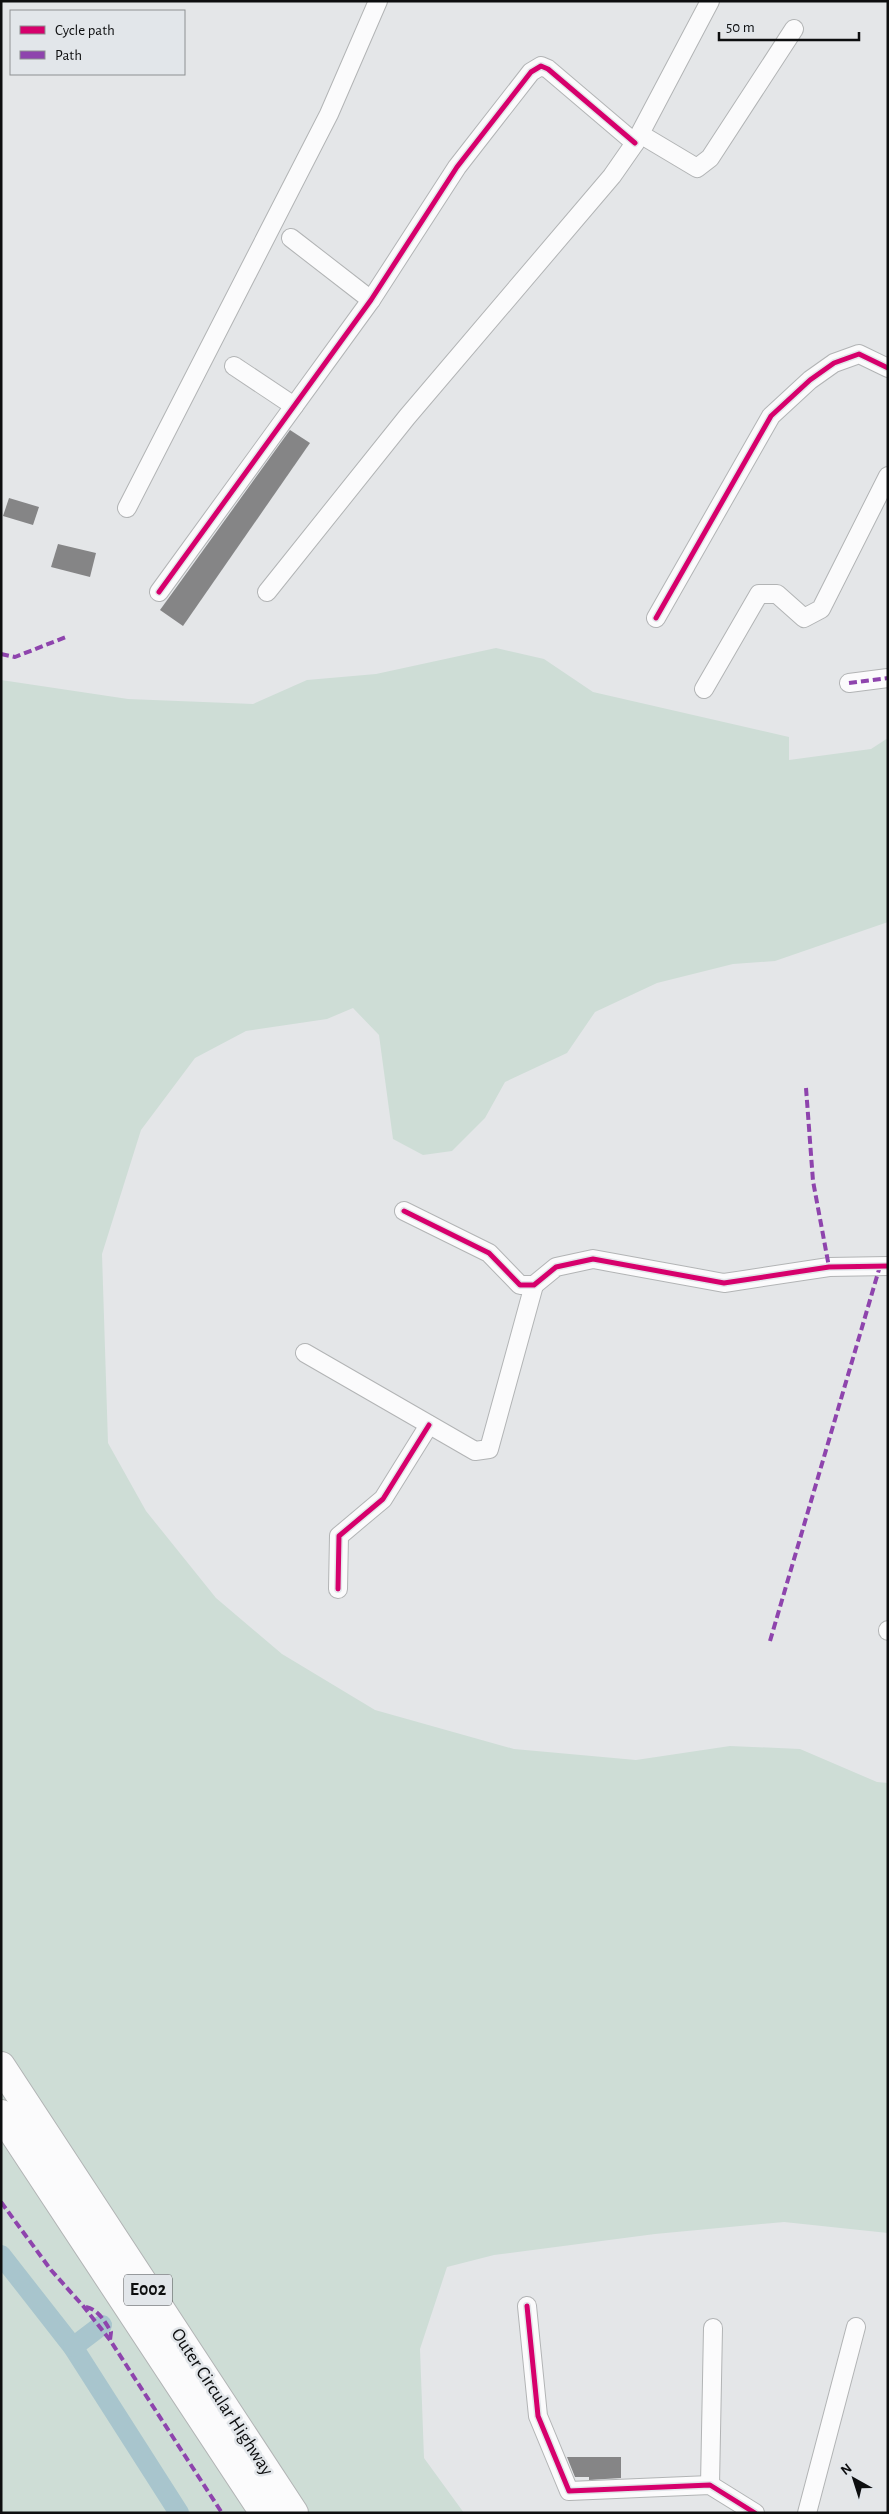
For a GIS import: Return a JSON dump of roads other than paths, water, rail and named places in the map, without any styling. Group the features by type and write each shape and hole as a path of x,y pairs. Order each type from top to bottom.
{"highway":[{"name":"Outer Circular Highway","path":"1,2066 294,2513"},
{"name":"Outer Circular Highway","path":"1,2114 264,2513"}],"street":[{"path":"127,508 330,114 378,1"},
{"path":"268,592 407,417 612,176 638,138 710,1"},
{"path":"159,592 371,300 458,168 535,69 541,66 548,69 638,138 697,168 710,158 794,29"},
{"path":"291,238 371,300"},
{"path":"656,618 770,416 810,380 834,363 859,354 888,368"},
{"path":"234,366 294,406"},
{"path":"704,689 759,594 777,594 804,618 821,608 888,476"},
{"path":"849,682 888,678"},
{"path":"404,1211 489,1253 520,1285 534,1284 556,1267 592,1259 724,1283 828,1267 888,1266"},
{"path":"304,1353 475,1451 489,1448 534,1284"},
{"path":"338,1589 339,1536 383,1500 429,1424"},
{"path":"527,2306 538,2416 569,2491 710,2485 755,2513"},
{"path":"807,2513 856,2326"},
{"path":"710,2485 713,2328"}],"waterway":[{"path":"1,2255 73,2347 179,2513"},
{"path":"73,2347 102,2325"}]}
